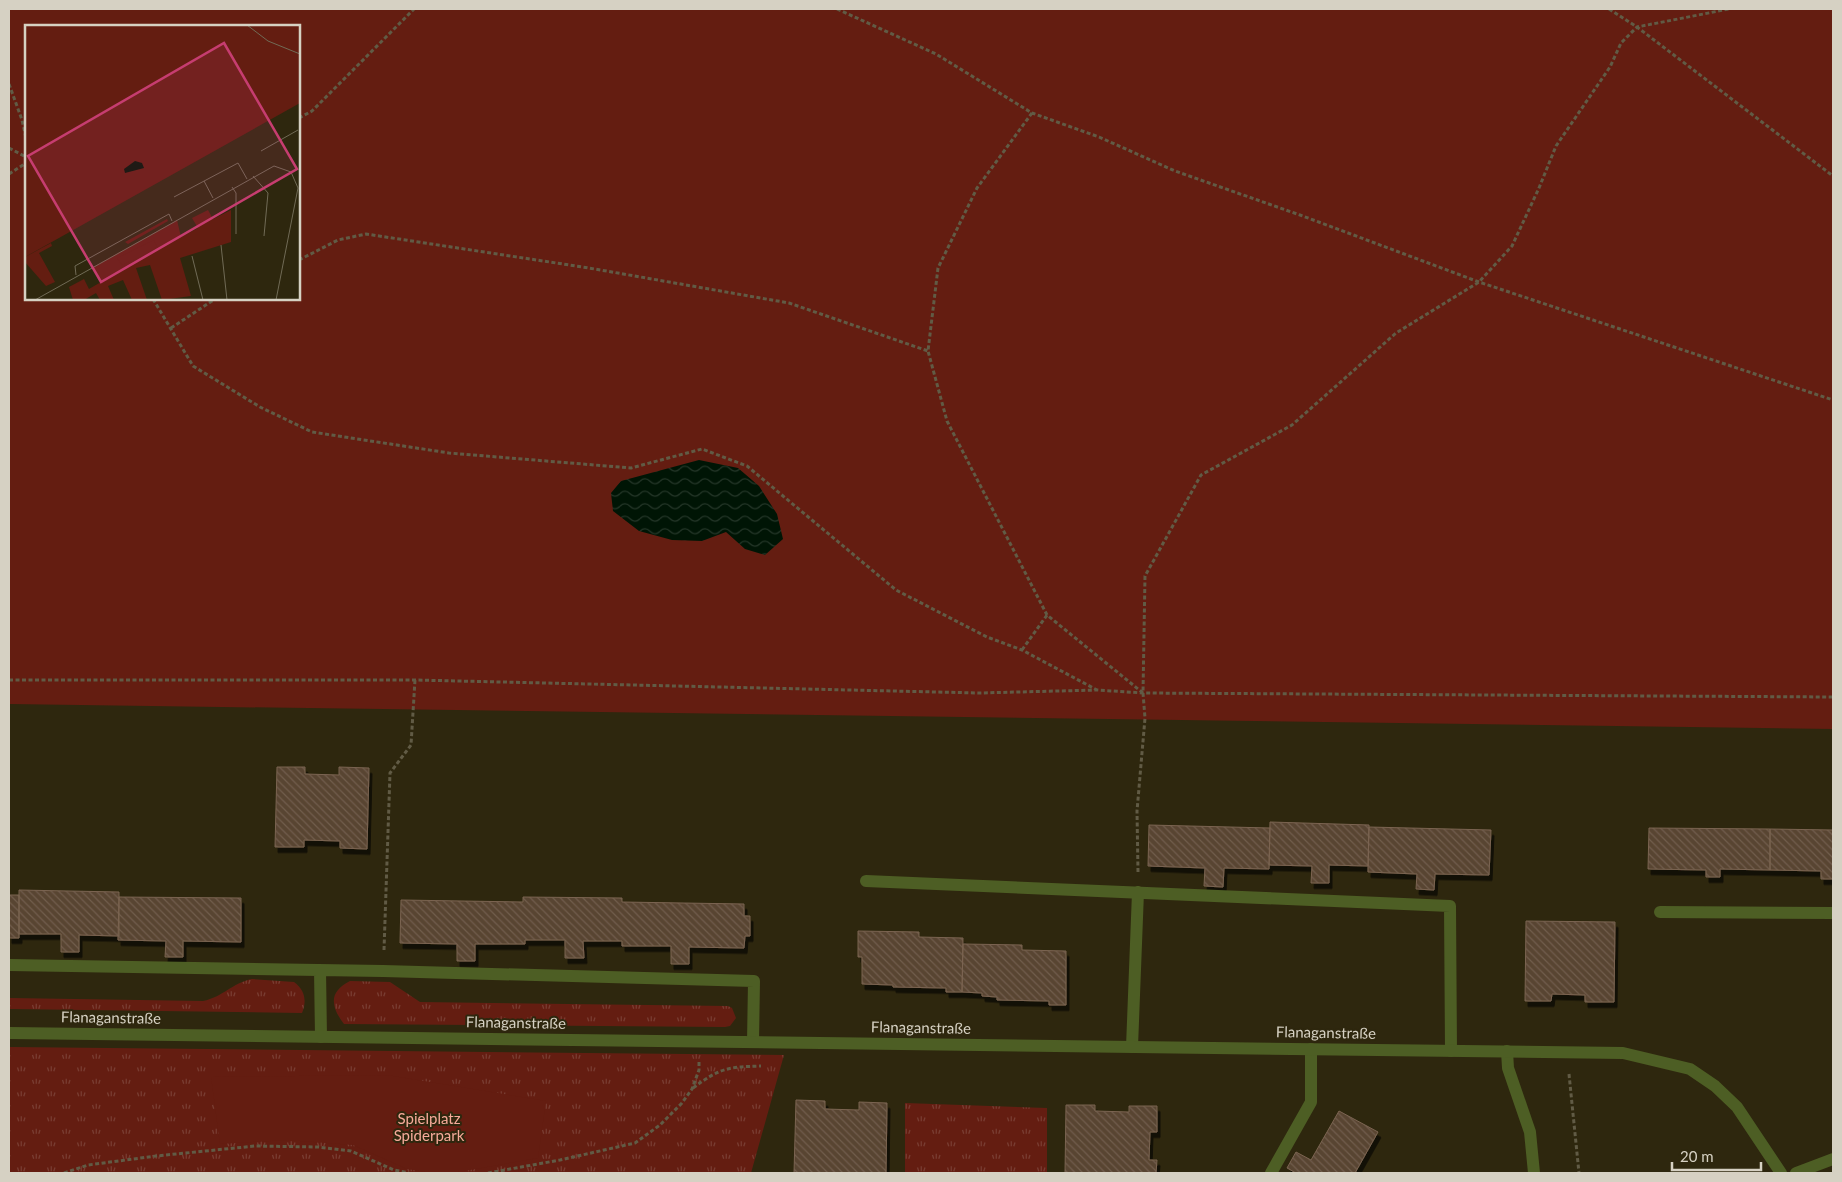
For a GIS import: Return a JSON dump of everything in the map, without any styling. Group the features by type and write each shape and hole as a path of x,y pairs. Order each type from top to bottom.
{"street":[{"path":"866,881 1450,906 1451,1050"},
{"path":"1132,1047 1138,892"},
{"path":"1660,912 1833,913"},
{"path":"9,965 383,971 754,981 753,1042"},
{"path":"320,970 321,1037"},
{"name":"Flanaganstraße","path":"9,1033 1623,1052 1690,1069 1715,1086 1738,1107 1780,1173"},
{"path":"1270,1173 1311,1102 1312,1049"},
{"path":"1507,1051 1508,1068 1530,1132 1534,1173"},
{"path":"1796,1173 1833,1159"}],"path":[{"path":"300,117 312,111 414,9"},
{"path":"837,9 936,54 1032,113 1099,137 1175,171 1309,218 1479,282 1833,400"},
{"path":"1609,9 1637,27 1833,176"},
{"path":"1138,892 1137,810 1145,718 1143,693 1145,576 1201,475 1292,425 1396,333 1479,282 1512,246 1556,146 1610,67 1621,43 1637,27 1729,9"},
{"path":"9,84 25,134"},
{"path":"1032,113 977,188 938,268 928,352 947,421 1047,615 1143,693"},
{"path":"9,148 25,156"},
{"path":"9,174 25,164"},
{"path":"300,259 338,240 366,234 589,268 789,303 928,352"},
{"path":"154,300 193,366 260,407 312,432 449,453 631,468 702,449 746,466 896,590 987,637 1022,650 1097,690"},
{"path":"171,328 213,300"},
{"path":"1022,650 1047,615"},
{"path":"9,680 415,680 980,693 1097,690 1143,693 1833,697"},
{"path":"383,971 390,773 411,745 415,680"},
{"path":"488,1173 560,1160 635,1143 660,1125 682,1103 692,1089 699,1070 700,1041"},
{"path":"692,1089 711,1075 730,1067 765,1066"},
{"path":"1569,1069 1579,1173"},
{"path":"64,1173 88,1165 255,1146 318,1147 351,1151 393,1172 409,1173"}],"green space":[{"path":"9,9 1833,9 1833,729 9,704"},
{"path":"252,979 294,982 303,992 304,1004 302,1013 9,1009 9,998 203,1001"},
{"path":"350,981 390,982 420,1002 728,1006 732,1008 736,1018 730,1026 725,1027 344,1024 336,1012 334,1000 338,990"},
{"path":"9,1047 784,1055 751,1173 9,1173"},
{"name":"Spielplatz Spiderpark","path":"387,1075 546,1101 538,1158 453,1173 431,1173 407,1169 353,1145 287,1140 220,1144 211,1077"},
{"path":"905,1103 1047,1108 1047,1173 905,1173"}],"water":[{"path":"699,460 738,468 759,486 777,514 783,539 765,555 745,549 726,532 702,541 672,540 639,531 613,511 611,493 621,481"}],"building":[{"path":"277,767 305,767 305,774 339,775 339,767 369,768 367,849 340,848 340,841 304,840 304,847 275,847"},
{"path":"1270,822 1369,825 1368,866 1329,865 1329,883 1311,883 1312,866 1269,865"},
{"path":"1149,825 1270,828 1269,869 1224,868 1223,887 1204,886 1205,868 1148,866"},
{"path":"1369,827 1491,830 1489,875 1435,874 1434,890 1416,889 1417,874 1368,872"},
{"path":"1649,828 1770,829 1770,870 1720,869 1720,877 1706,877 1706,870 1648,869"},
{"path":"1770,829 1833,830 1833,879 1821,879 1821,871 1770,870"},
{"path":"19,890 119,892 119,936 79,935 79,952 61,952 61,934 19,934"},
{"path":"9,895 19,895 19,938 9,938"},
{"path":"119,897 241,898 241,942 183,941 183,957 165,957 166,941 118,940"},
{"path":"523,897 622,898 622,902 744,904 744,916 750,916 750,936 745,936 744,948 689,947 689,964 671,964 671,946 622,946 622,941 583,941 584,958 565,958 565,940 525,940 525,944 475,944 475,961 457,961 457,944 400,943 401,900 523,902"},
{"path":"1526,921 1615,922 1614,1002 1585,1002 1585,995 1552,994 1551,1001 1525,1001"},
{"path":"858,931 919,932 919,937 963,938 962,992 946,992 946,988 893,987 893,985 862,984 862,957 858,957"},
{"path":"963,944 1022,945 1022,950 1066,951 1066,1005 1049,1005 1049,1001 997,1000 997,997 982,996 982,993 962,992"},
{"path":"796,1100 825,1101 825,1109 859,1110 859,1102 887,1103 886,1173 794,1173"},
{"path":"1066,1105 1095,1105 1095,1111 1129,1112 1129,1106 1157,1106 1157,1132 1150,1132 1149,1160 1157,1160 1156,1173 1065,1173"},
{"path":"1339,1111 1378,1132 1355,1173 1296,1173 1287,1168 1296,1152 1311,1160"}]}
